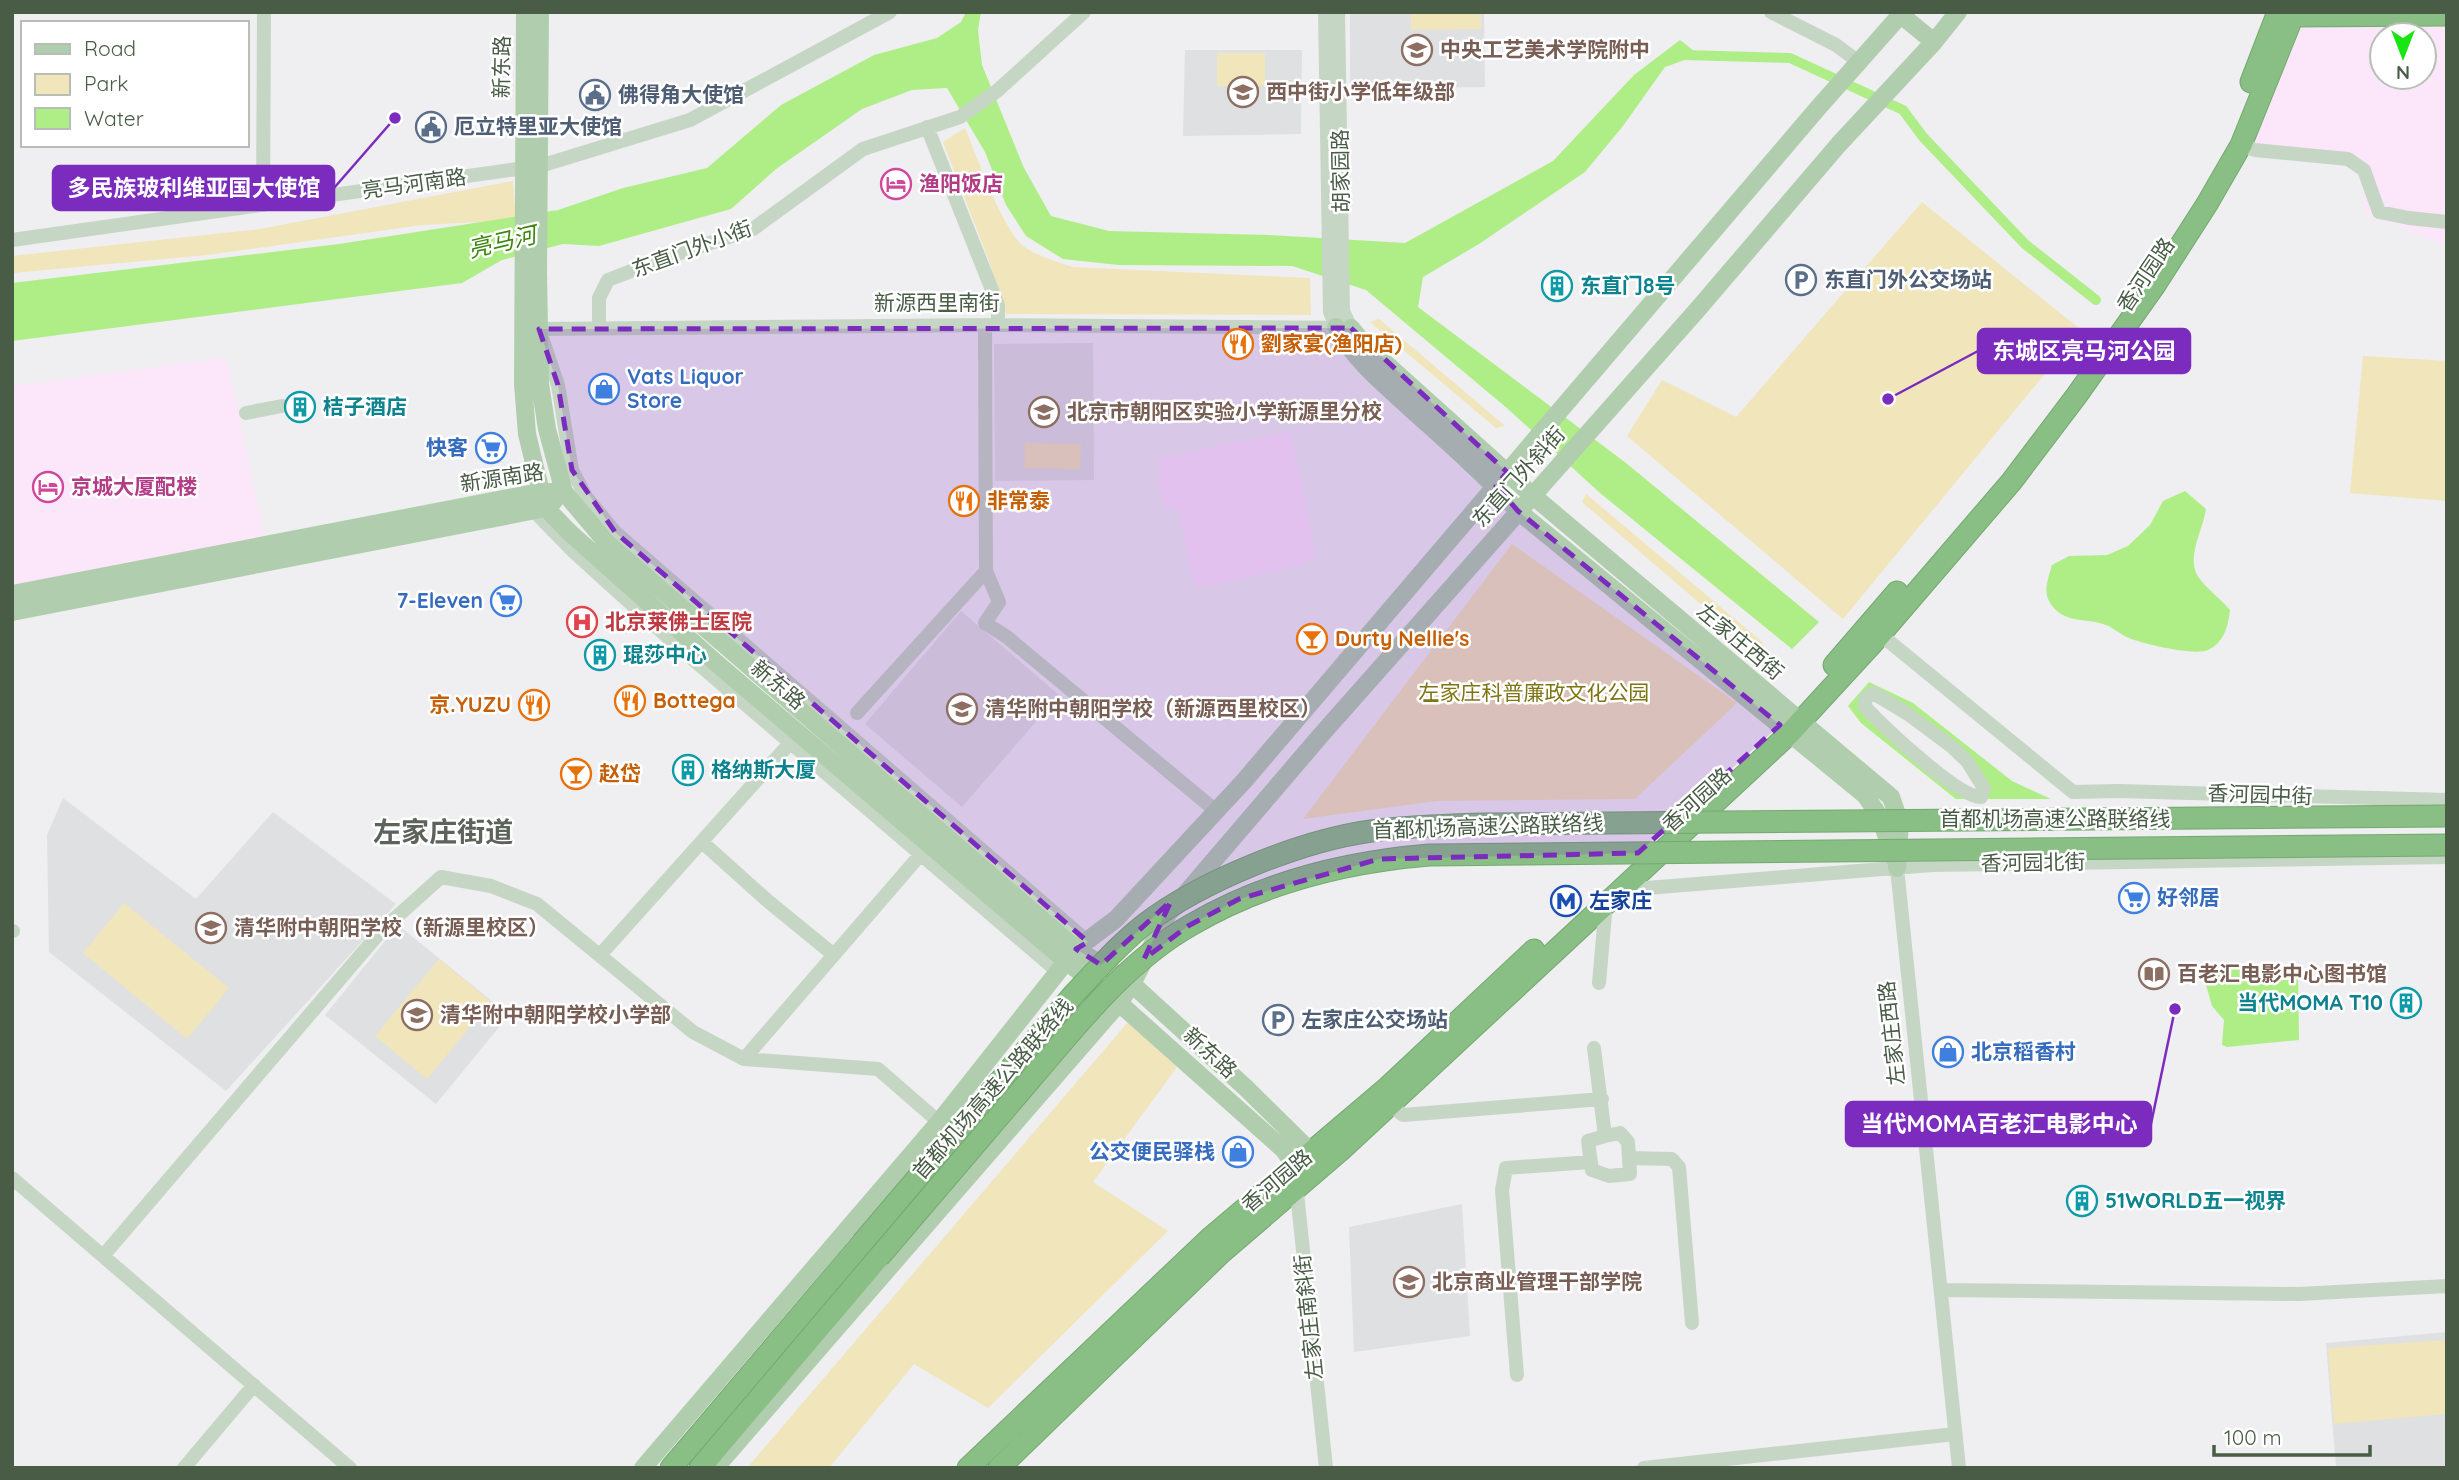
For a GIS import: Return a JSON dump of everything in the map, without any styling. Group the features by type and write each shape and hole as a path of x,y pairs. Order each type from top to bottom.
{"highway":[{"path":"2286,14 2447,15"},
{"name":"香河园路","path":"968,1468 1209,1239 1294,1165 1318,1158 1390,1105 1613,896 1790,724 1869,640 2012,481 2077,395 2200,216 2241,145 2286,14"},
{"name":"香河园路","path":"1869,640 2002,473 2106,332 2197,200 2229,139 2286,14"},
{"name":"香河园路","path":"999,1468 1221,1254 1296,1190 1318,1158 1388,1087 1604,884 1790,724"},
{"name":"首都机场高速公路联络线","path":"671,1468 1073,995 1108,958 1146,924 1197,893 1238,872 1301,848 1368,831 1411,826 2447,816"},
{"name":"首都机场高速公路联络线","path":"700,1468 1095,1004 1149,955 1188,926 1239,899 1286,882 1379,859 1429,855 2447,845"}],"main road":[{"name":"新东路","path":"526,12 532,167"},
{"name":"新东路","path":"540,12 524,397 537,501 614,573 1072,956 1132,984 1318,1158"},
{"name":"东直门外斜街","path":"715,1468 1119,1003 1132,984 1168,914 1532,495 1698,309 1858,122 1934,42 1958,12"},
{"name":"东直门外斜街","path":"643,1468 939,1122 1072,956 1116,919 1216,811 1818,108 1902,14"},
{"path":"1902,14 1934,42"},
{"name":"新东路","path":"530,274 547,429 565,492 607,543 1072,956 1119,1003 1284,1150 1294,1165"},
{"path":"1340,320 1345,343 1370,371 1502,479"},
{"name":"左家庄西街","path":"1502,479 1532,495 1790,724"},
{"name":"左家庄西街","path":"1502,479 1518,511 1790,724"},
{"name":"新源南路","path":"12,612 537,501 565,492"},
{"name":"新源南路","path":"12,594 537,501"},
{"name":"左家庄西路","path":"1790,724 1865,795 1880,817 1897,868"}],"street":[{"path":"263,205 264,12"},
{"name":"亮马河南路","path":"12,240 532,167 690,120 890,12"},
{"name":"东直门外小街","path":"599,328 599,298 608,280 753,229 863,149 960,117 997,91 1084,12"},
{"name":"胡家园路","path":"1325,12 1340,320"},
{"name":"胡家园路","path":"1335,227 1338,12"},
{"path":"1771,12 1836,45 1860,63"},
{"path":"927,127 998,305 991,325 986,571 999,602 985,623 1007,637 1216,811"},
{"path":"2241,145 2255,150 2348,159 2364,170 2379,212 2447,222"},
{"name":"新源西里南街","path":"538,329 1340,320"},
{"path":"538,329 558,385 572,470 586,497 614,532 1072,956"},
{"path":"246,413 282,407"},
{"path":"537,501 574,552 920,854 1072,956"},
{"path":"857,713 986,571"},
{"name":"香河园中街","path":"1869,640 2073,792 2447,800"},
{"path":"1872,693 1919,722 1967,761 1984,788 1981,797 1973,797 1947,779 1888,731 1865,707 1866,699 1872,693"},
{"path":"603,957 793,745"},
{"path":"704,844 834,955"},
{"path":"744,1059 920,854"},
{"name":"香河园北街","path":"1613,896 1948,865 2447,857"},
{"name":"左家庄西路","path":"1897,868 1959,1468"},
{"path":"103,1256 382,930 442,877 491,886 537,904 693,1032 744,1059 877,1069 939,1122"},
{"path":"1599,983 1613,896"},
{"path":"1594,1048 1605,1136"},
{"path":"1390,1105 1403,1115 1602,1099"},
{"path":"1620,1133 1628,1142 1629,1158 1630,1174 1609,1176 1592,1170 1588,1140 1620,1133"},
{"path":"1629,1158 1672,1158 1679,1167 1692,1323"},
{"path":"1517,1375 1502,1190 1506,1168 1591,1162"},
{"name":"左家庄南斜街","path":"1294,1165 1326,1468"},
{"path":"12,1178 350,1468"},
{"path":"1941,1290 2300,1294 2447,1286"},
{"path":"184,1468 254,1385"},
{"path":"1644,1468 1955,1434"}],"highlighted area":[{"path":"1351,328 1507,472 1496,486 1518,511 1780,725 1638,853 1379,859 1239,899 1188,926 1144,959 1171,901 1101,965 1076,949 1088,942 615,532 572,470 558,385 539,329"}],"shaded area":[{"name":"中央工艺美术学院附中","path":"1350,12 1484,12 1485,87 1350,89"},
{"path":"2293,16 2447,18 2447,246 2365,213 2359,156 2244,147"},
{"name":"西中街小学低年级部","path":"1185,50 1302,50 1301,134 1183,136"},
{"name":"北京市朝阳区实验小学新源里分校","path":"1093,343 1094,480 995,481 994,344"},
{"path":"224,358 230,372 264,537 12,588 12,386"},
{"path":"1290,431 1316,554 1305,564 1195,589 1178,508 1164,510 1157,476 1162,474 1158,459"},
{"name":"清华附中朝阳学校（新源西里校区）","path":"961,611 1059,695 962,807 865,724"},
{"name":"清华附中朝阳学校（新源里校区）","path":"63,798 196,899 273,812 396,904 226,1091 49,952 47,835"},
{"name":"清华附中朝阳学校小学部","path":"398,925 509,1015 436,1104 325,1015"},
{"name":"北京商业管理干部学院","path":"1462,1204 1470,1336 1354,1352 1349,1227"},
{"path":"2447,1332 2447,1468 2336,1468 2326,1343"}],"green space":[{"path":"1411,12 1481,12 1481,29 1411,30"},
{"path":"1217,53 1265,53 1265,86 1217,86"},
{"path":"965,128 1003,217 1018,241 1029,250 1072,267 1310,278 1311,315 1006,314 988,258 943,142"},
{"path":"513,181 516,220 422,225 207,255 12,273 12,256 260,229"},
{"path":"1922,202 2081,330 1843,619 1627,436 1662,380 1736,417"},
{"path":"1379,319 1505,426 1496,428 1370,322"},
{"path":"2363,356 2447,361 2447,501 2350,493"},
{"path":"1025,443 1081,444 1080,469 1024,468"},
{"path":"1586,494 1761,641 1767,650 1761,656 1582,502"},
{"name":"左家庄科普廉政文化公园","path":"1512,544 1737,703 1635,799 1437,801 1303,819"},
{"path":"124,903 229,988 187,1039 83,953"},
{"path":"439,959 491,1002 427,1079 375,1036"},
{"path":"1128,1022 1177,1067 1093,1182 1168,1231 988,1408 914,1364 829,1468 747,1468"},
{"path":"2447,1340 2447,1414 2334,1424 2328,1348"}],"water":[{"name":"亮马河","path":"966,12 981,12 978,30 982,65 1024,168 1051,216 1109,231 1269,235 1405,243 1553,161 1634,75 1680,40 1699,55 1665,67 1623,126 1585,172 1479,244 1423,277 1418,307 1626,463 1819,622 1792,649 1600,493 1508,409 1366,290 1292,266 1118,265 1063,259 1026,236 1006,205 985,152 947,88 912,90 862,109 776,169 731,209 599,246 563,244 502,260 462,283 12,341 12,283 339,244 558,210 623,188 707,168 781,105 874,55 937,38 961,22"},
{"path":"2185,491 2206,509 2194,553 2195,570 2202,582 2230,610 2226,628 2218,643 2201,651 2157,646 2129,638 2106,625 2067,617 2054,609 2047,592 2052,565 2069,556 2107,555 2128,546 2150,525 2163,501"},
{"path":"1869,682 1913,703 2012,781 2085,815 2065,833 1957,800 1861,723 1848,706","holes":["1865,699 1889,701 1967,761 1981,797 1947,780"]},
{"path":"2200,964 2298,966 2299,1040 2227,1047 2222,1045 2224,1020 2212,1006"}],"pier":[{"path":"1951,799 2058,799 2086,811 2447,806 2447,834 2065,837 1956,803"}],"waterway":[{"path":"1684,55 1790,58 1903,110 1923,137 2025,244 2096,300"}],"place":[{"name":"中央工艺美术学院附中","path":"1417,50"},
{"name":"西中街小学低年级部","path":"1243,92"},
{"name":"佛得角大使馆","path":"595,95"},
{"name":"多民族玻利维亚国大使馆","path":"395,118"},
{"name":"厄立特里亚大使馆","path":"431,127"},
{"name":"渔阳饭店","path":"896,184"},
{"name":"东直门外公交场站","path":"1801,280"},
{"name":"东直门8号","path":"1557,286"},
{"name":"劉家宴(渔阳店)","path":"1238,344"},
{"name":"Vats Liquor Store","path":"604,389"},
{"name":"东城区亮马河公园","path":"1888,399"},
{"name":"桔子酒店","path":"300,407"},
{"name":"北京市朝阳区实验小学新源里分校","path":"1044,412"},
{"name":"快客","path":"491,448"},
{"name":"京城大厦配楼","path":"48,487"},
{"name":"非常泰","path":"964,501"},
{"name":"7-Eleven","path":"506,601"},
{"name":"北京莱佛士医院","path":"582,622"},
{"name":"Durty Nellie's","path":"1312,639"},
{"name":"琨莎中心","path":"600,655"},
{"name":"Bottega","path":"630,701"},
{"name":"京.YUZU","path":"534,705"},
{"name":"清华附中朝阳学校（新源西里校区）","path":"962,709"},
{"name":"格纳斯大厦","path":"688,770"},
{"name":"赵岱","path":"576,774"},
{"name":"好邻居","path":"2134,898"},
{"name":"左家庄","path":"1566,901"},
{"name":"清华附中朝阳学校（新源里校区）","path":"211,928"},
{"name":"百老汇电影中心图书馆","path":"2154,974"},
{"name":"当代MOMA T10","path":"2406,1003"},
{"name":"当代MOMA百老汇电影中心","path":"2175,1009"},
{"name":"清华附中朝阳学校小学部","path":"417,1015"},
{"name":"左家庄公交场站","path":"1278,1020"},
{"name":"北京稻香村","path":"1948,1052"},
{"name":"公交便民驿栈","path":"1238,1152"},
{"name":"51WORLD五一视界","path":"2082,1201"},
{"name":"北京商业管理干部学院","path":"1409,1282"}],"district":[{"name":"左家庄街道","path":"443,832"}]}
